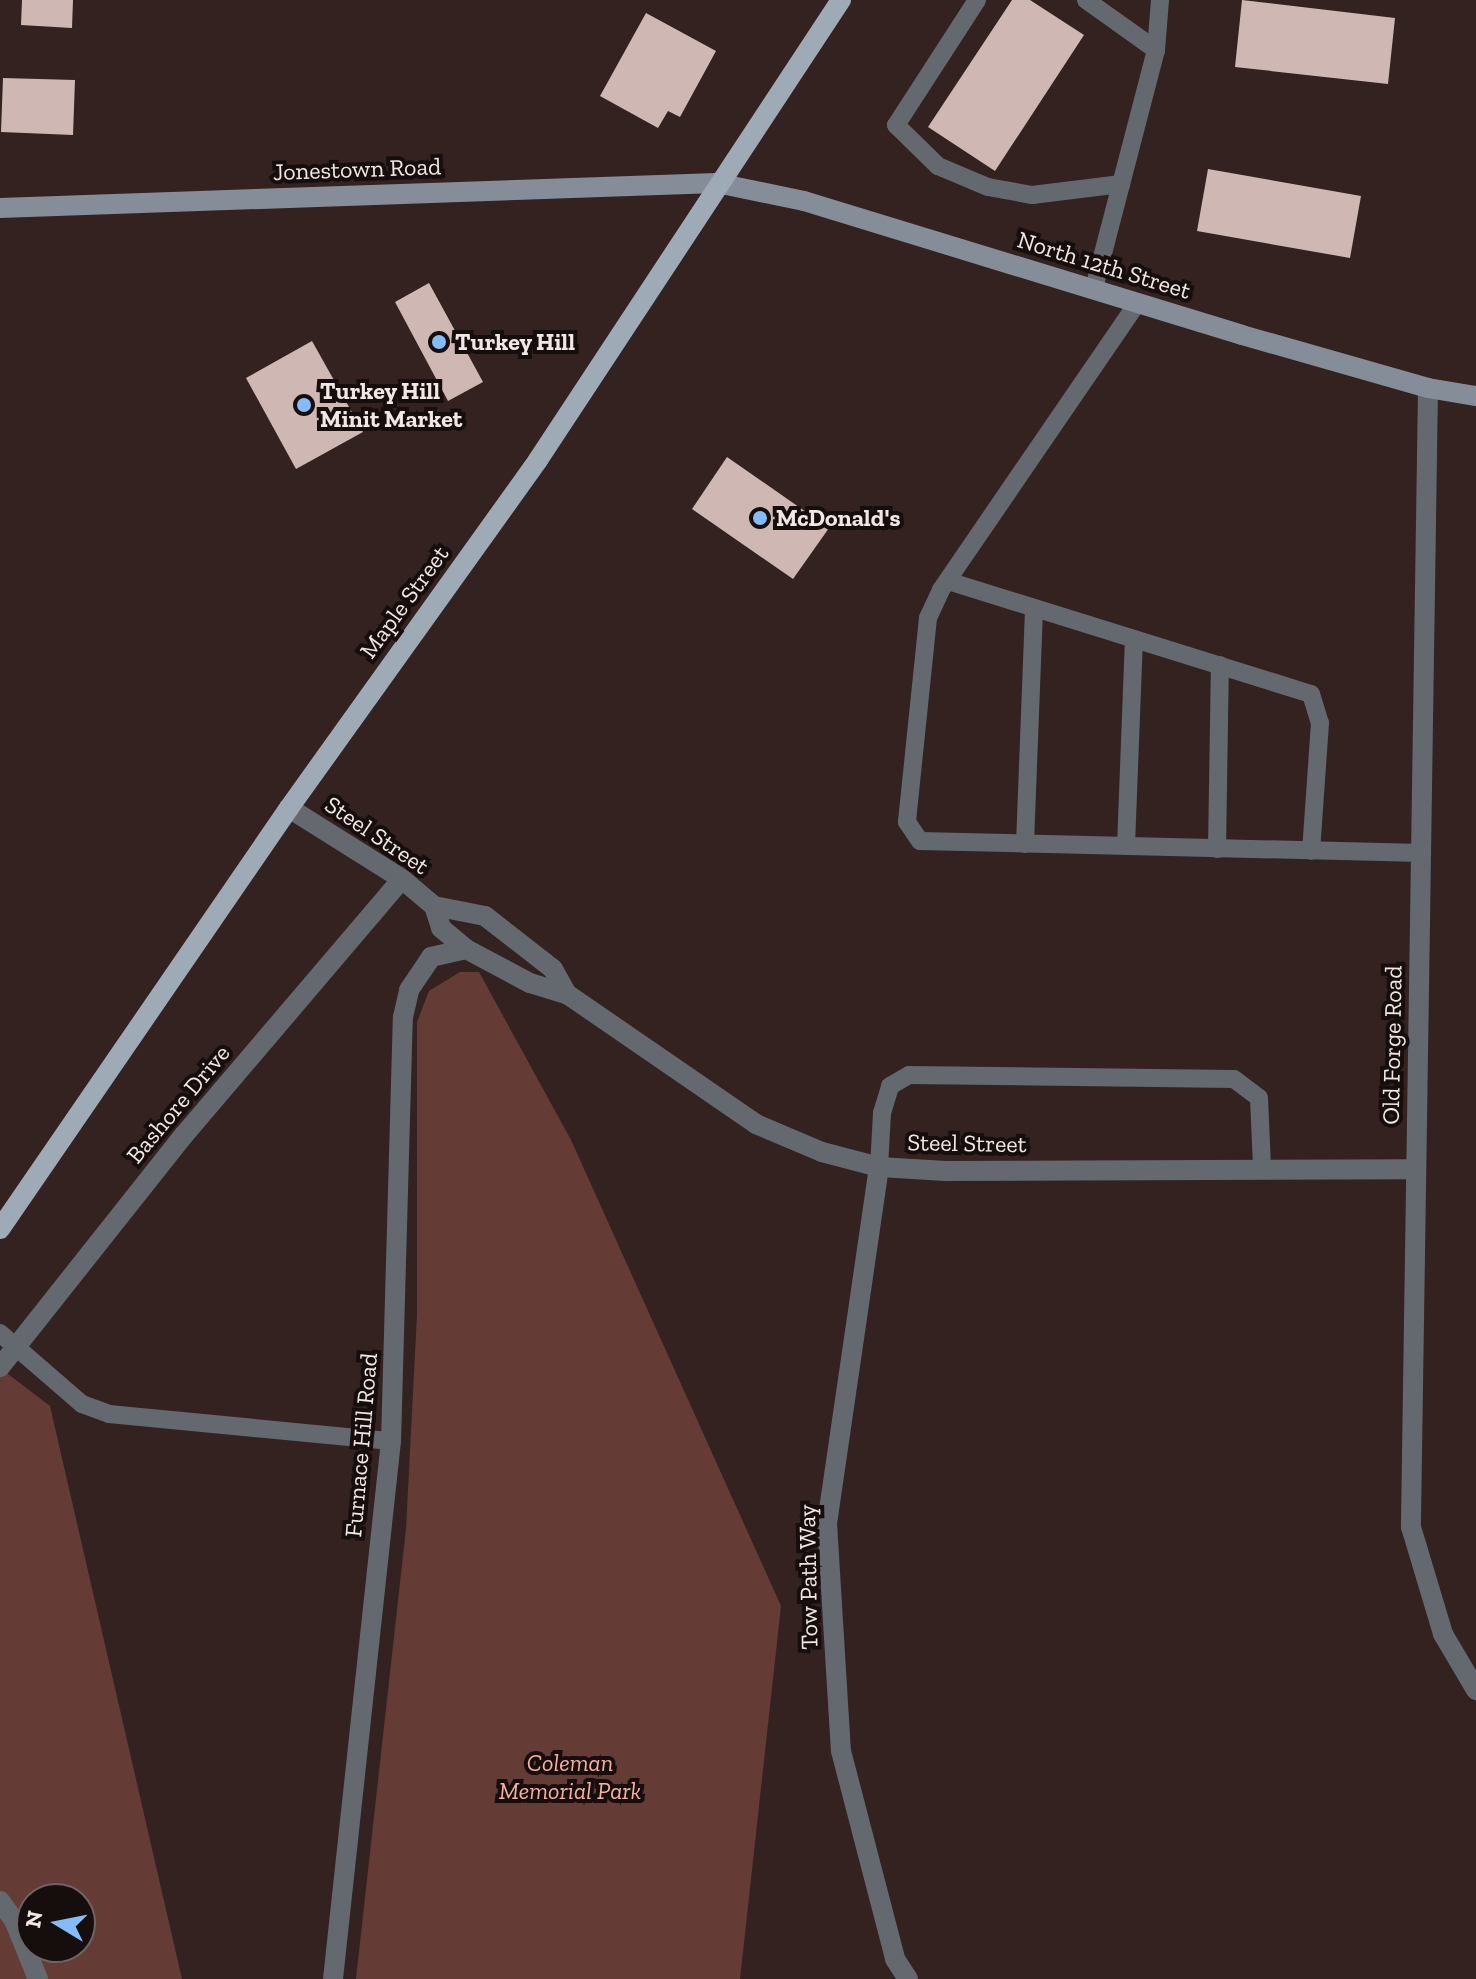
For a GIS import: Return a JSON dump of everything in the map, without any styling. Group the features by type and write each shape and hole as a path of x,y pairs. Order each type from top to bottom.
{"main road":[{"name":"Maple Street","path":"0,1229 289,808 538,460 717,183 841,0"},
{"name":"Jonestown Road","path":"0,208 717,183"},
{"name":"North 12th Street","path":"717,183 804,201 1428,388 1476,396"}],"street":[{"name":"Old Forge Road","path":"1428,388 1411,1527 1443,1634 1476,1690"},
{"name":"Steel Street","path":"289,808 402,879 434,906 485,916 553,969 567,994"},
{"name":"Bashore Drive","path":"0,1367 8,1339 402,879"},
{"name":"Steel Street","path":"434,906 441,928 466,949 530,983 567,994 756,1124 822,1152 879,1167 1415,1169"},
{"name":"Furnace Hill Road","path":"333,1979 391,1441 403,1017 409,990 424,964 446,951 466,949"},
{"name":"Tow Path Way","path":"879,1167 827,1523 841,1751 895,1959 908,1979"},
{"path":"0,1901 14,1920 38,1979"}],"lane":[{"path":"977,0 896,125 938,166 988,187 1032,195 1121,184"},
{"path":"1086,0 1156,50"},
{"path":"1094,288 1156,50 1160,0"},
{"path":"1138,302 948,581 928,618 907,822 920,841 1422,853"},
{"path":"948,581 1311,694 1320,723 1311,851"},
{"path":"1025,844 1034,608"},
{"path":"1126,846 1134,639"},
{"path":"1217,849 1220,665"},
{"path":"879,1167 882,1113 890,1086 909,1075 1234,1079 1259,1098 1262,1168"},
{"path":"8,1339 82,1404 109,1414 391,1441"}],"green space":[{"name":"Coleman Memorial Park","path":"460,972 479,972 571,1140 781,1606 740,1979 356,1979 406,1529 417,1315 417,1022 429,991"},
{"path":"0,1368 50,1406 182,1979 0,1979"}],"building":[{"path":"22,0 73,0 72,28 21,25"},
{"path":"1012,0 1030,0 1084,35 995,171 928,127"},
{"path":"1242,0 1395,18 1388,84 1235,67"},
{"path":"646,13 716,51 680,117 668,111 658,128 600,96"},
{"path":"3,78 75,80 73,135 1,132"},
{"path":"1208,169 1361,196 1350,258 1197,231"},
{"name":"Turkey Hill","path":"429,283 483,382 448,401 395,302"},
{"name":"Turkey Hill Minit Market","path":"312,341 363,432 296,469 246,378"},
{"name":"McDonald's","path":"727,457 829,528 793,579 692,509"}],"place":[{"name":"Turkey Hill","path":"439,342"},
{"name":"Turkey Hill Minit Market","path":"304,405"},
{"name":"McDonald's","path":"760,518"}]}
